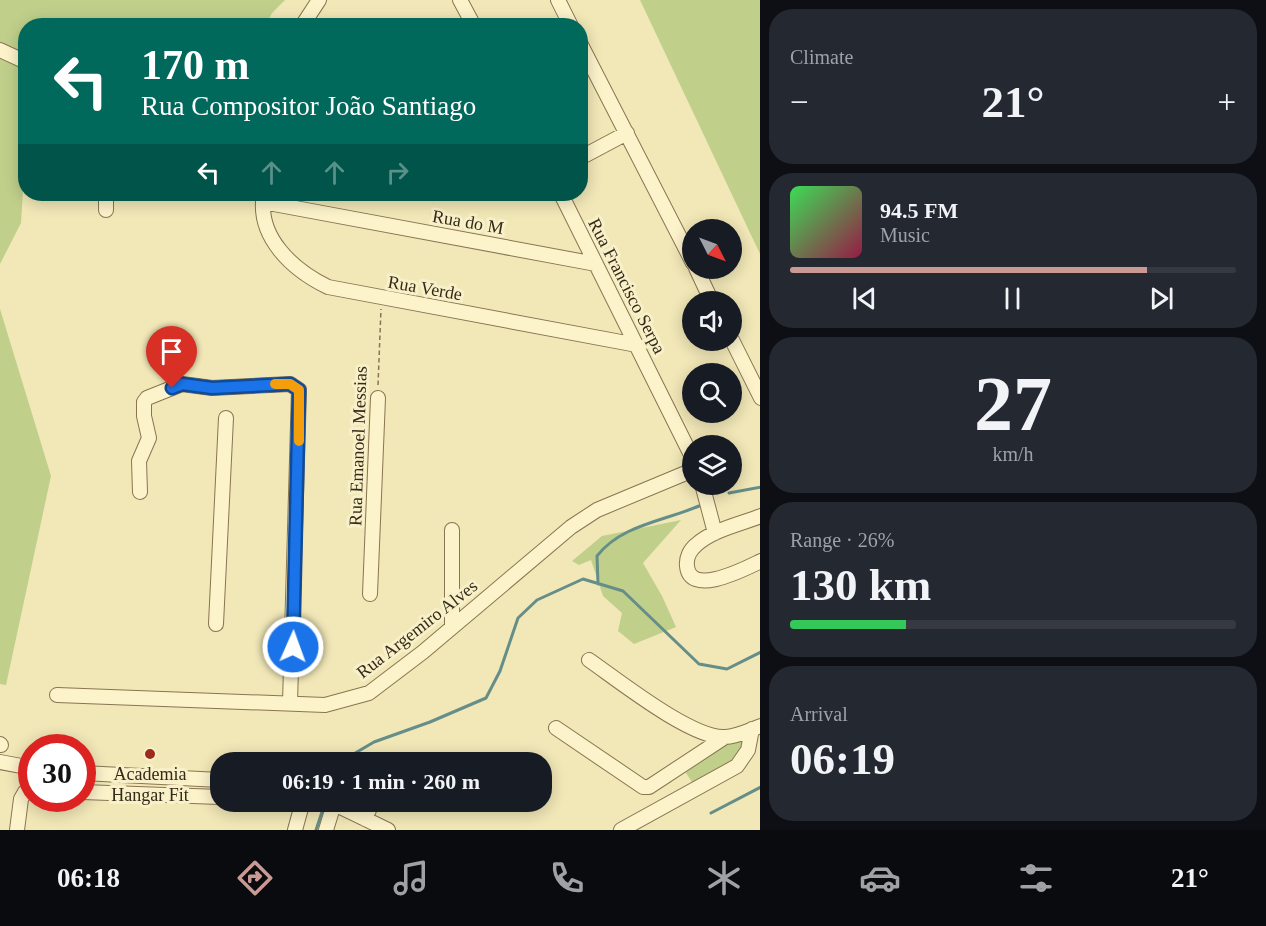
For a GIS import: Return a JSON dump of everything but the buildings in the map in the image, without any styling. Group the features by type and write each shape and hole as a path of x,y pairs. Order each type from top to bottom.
{"street":[{"path":"307,18 319,0"},
{"path":"460,0 470,18"},
{"path":"558,0 567,18"},
{"path":"0,50 18,58"},
{"path":"588,58 682,241"},
{"path":"588,154 627,133"},
{"path":"106,201 106,210"},
{"name":"Rua Verde","path":"263,201 268,229 285,258 301,272 328,287 637,345"},
{"name":"Rua do M","path":"278,201 596,264"},
{"name":"Rua Francisco Serpa","path":"564,201 682,437"},
{"path":"737,351 760,398"},
{"path":"140,492 139,461 149,438 144,416 144,402 147,398 182,384 212,388 290,384 299,390 290,703"},
{"name":"Rua Emanoel Messias","path":"370,594 378,398"},
{"path":"216,624 226,418"},
{"name":"Rua Argemiro Alves","path":"57,695 325,705 369,693 571,527 597,510 682,475"},
{"path":"705,495 715,533"},
{"path":"760,516 715,533 696,544 690,553 687,567 697,579 709,581 760,561"},
{"path":"452,530 452,627"},
{"path":"589,660 677,720 705,733 725,737"},
{"path":"556,728 643,787 649,787 725,737 757,727"},
{"path":"621,830 737,766 748,750 757,727"},
{"path":"0,762 18,765"},
{"path":"96,774 210,779"},
{"path":"96,793 210,797"},
{"path":"18,830 20,812"},
{"path":"295,830 300,812"},
{"path":"326,830 329,812"},
{"path":"351,812 388,830"},
{"path":"365,819 368,812"}],"path":[{"name":"Rua Emanoel Messias","path":"378,398 381,298"}],"green space":[{"path":"0,0 285,0 270,18 18,18 18,201 22,201 21,223 0,264"},
{"path":"640,0 760,0 760,254"},
{"path":"0,309 51,476 6,685 0,684"},
{"path":"681,520 643,563 676,627 634,644 618,631 622,613 603,596 591,560 579,565 572,561 602,536"},
{"path":"734,739 741,739 745,744 734,761 694,785 684,770"}],"waterway":[{"path":"742,491 760,487"},
{"path":"598,584 597,556 618,537 644,525 699,506"},
{"path":"357,752 374,742 430,722 486,698 500,671 518,618 537,600 583,579 623,591 699,664 727,669 760,652"},
{"path":"711,813 760,788"},
{"path":"316,830 322,812"}],"slow traffic":[{"path":"275,384 290,384 299,390 301,398 299,441"}],"place":[{"name":"Academia Hangar Fit","path":"150,754"}],"route":[{"path":"172,388 182,384 212,388 290,384 299,390 301,398 293,647"}]}
